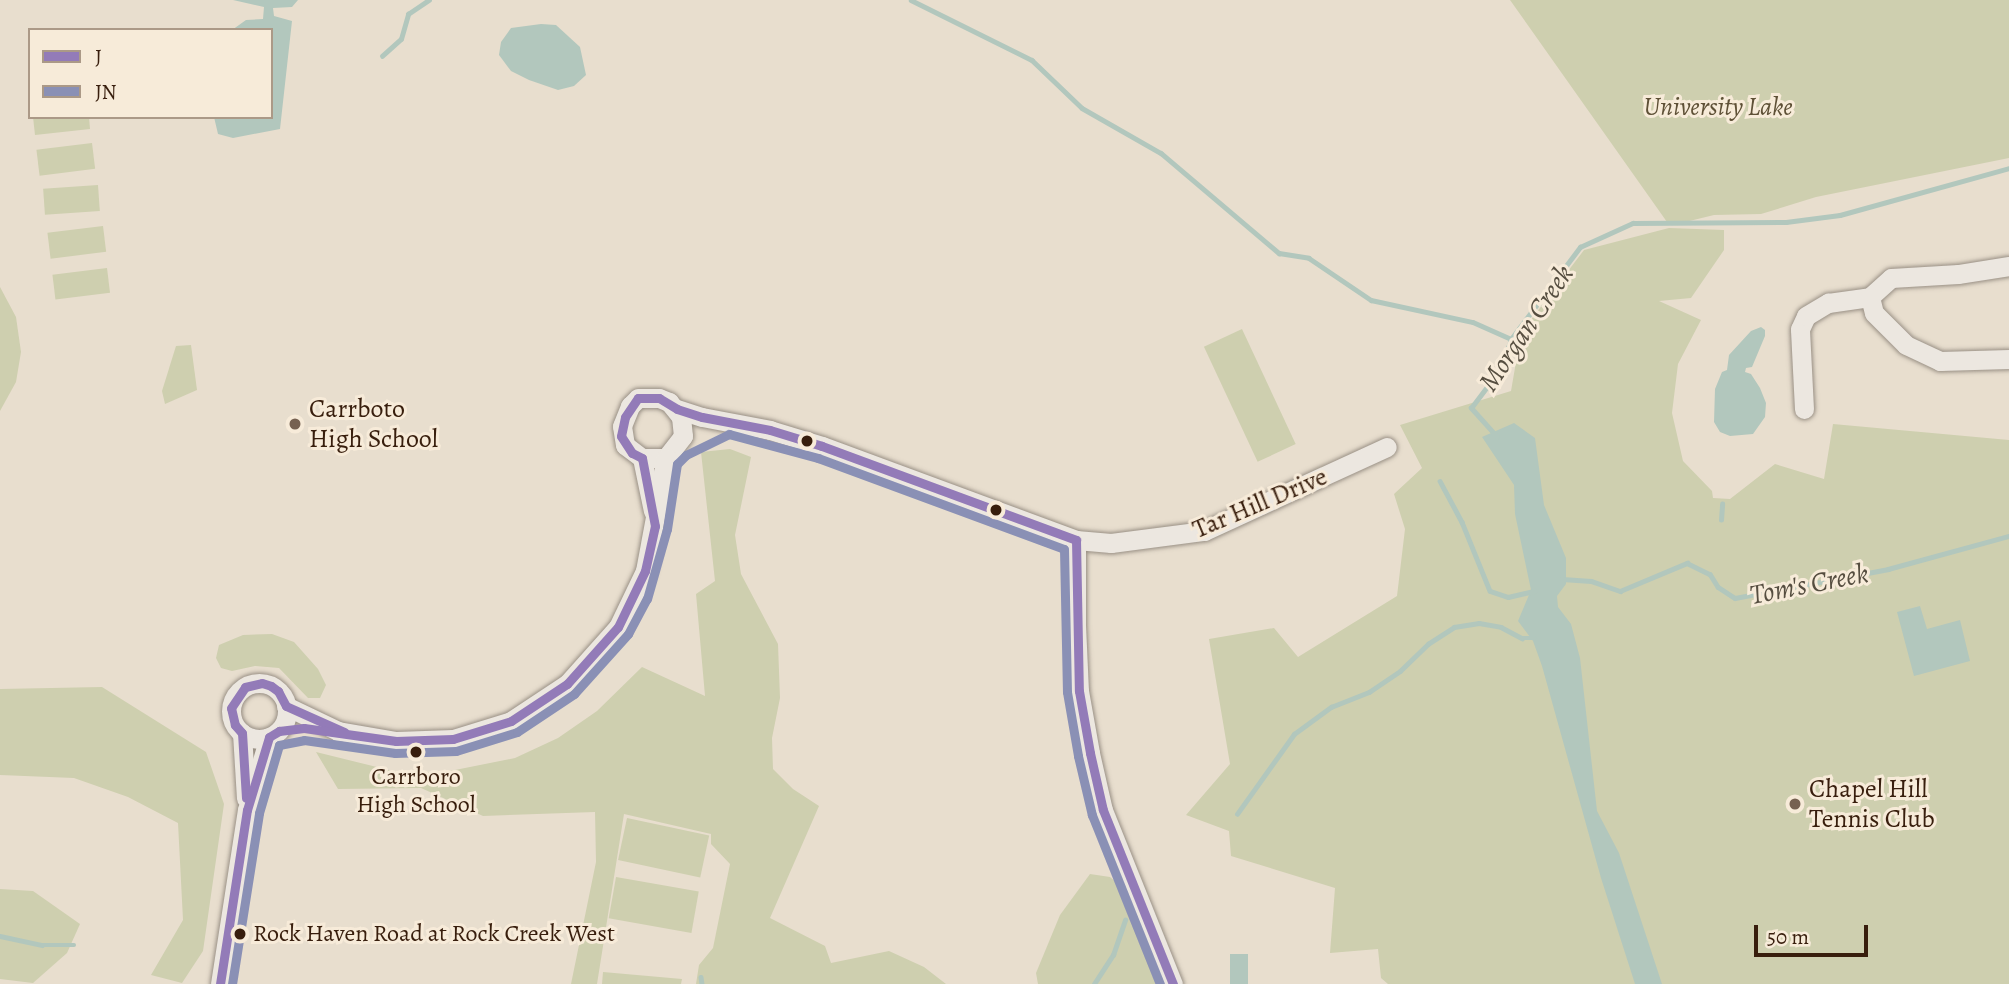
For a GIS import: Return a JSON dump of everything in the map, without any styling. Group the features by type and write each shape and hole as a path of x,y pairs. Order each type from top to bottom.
{"street":[{"path":"1804,409 1800,329 1806,316 1828,303 1870,297 1891,278 1958,274 2009,266"},
{"path":"1870,297 1874,313 1906,345 1940,361 2009,359"},
{"path":"220,984 247,810 274,734 286,715 286,706 278,691 262,683 245,687 233,700 231,708 235,725 242,733 260,739 274,734 338,731 397,741 453,739 510,721 568,684 618,627 645,571 673,451 683,427 677,409 659,398 638,398 633,402 625,417 621,436 632,453 642,458 673,451 728,421"},
{"name":"Tar Hill Drive","path":"677,409 822,446 1076,540 1111,543 1204,531 1387,447"},
{"path":"642,458 655,526"},
{"path":"1076,540 1078,678 1090,753 1103,810 1173,984"},
{"path":"286,706 338,731"},
{"path":"242,733 247,810"}],"green space":[{"name":"University Lake","path":"1510,0 2009,0 2009,158 1816,197 1761,214 1714,215 1673,225 1667,222"},
{"path":"33,119 89,119 90,129 35,135"},
{"path":"92,143 95,169 40,176 36,150"},
{"path":"98,185 100,211 45,215 43,189"},
{"path":"103,226 106,252 51,259 47,233"},
{"path":"1669,228 1724,230 1724,250 1691,298 1659,301 1701,320 1678,364 1672,413 1683,461 1712,491 1713,498 1730,499 1775,464 1824,479 1833,424 2009,440 2009,984 1388,984 1381,978 1378,949 1330,953 1335,888 1231,856 1229,831 1186,815 1230,764 1209,639 1274,628 1298,657 1397,596 1405,529 1394,494 1422,468 1400,425 1511,391 1521,333 1584,250"},
{"path":"107,268 110,293 55,300 52,275"},
{"path":"0,287 16,317 21,352 16,382 0,411"},
{"path":"1242,329 1296,444 1258,462 1204,347"},
{"path":"191,345 197,390 165,404 162,391 176,346"},
{"path":"730,449 751,457 735,535 741,574 778,644 780,698 772,738 773,769 793,789 819,806 770,918 825,946 831,963 889,951 924,967 946,984 696,984 699,965 713,948 730,864 711,844 711,834 624,814 597,984 571,984 596,862 595,812 483,816 421,788 338,789 316,752 397,772 445,772 515,758 558,738 597,711 642,667 705,696 696,594 715,581 701,452"},
{"path":"272,634 294,642 318,669 326,685 320,698 308,698 279,668 255,666 232,671 221,668 216,658 219,645 243,635"},
{"path":"102,687 206,752 224,804 203,951 182,983 151,975 183,920 178,823 128,797 74,778 0,775 0,689"},
{"path":"627,818 709,835 700,878 618,860"},
{"path":"1090,874 1110,877 1126,890 1160,984 1038,984 1036,973 1060,915"},
{"path":"616,877 699,892 691,933 609,918"},
{"path":"0,889 33,891 80,924 67,953 33,983 0,979"},
{"path":"603,972 682,979 681,984 602,984"}],"shaded area":[{"path":"233,0 298,0 292,7 273,8 274,16 292,21 280,129 233,138 218,134 214,119 273,119 273,28 235,28 246,20 263,19 264,7"},
{"path":"556,25 580,47 586,75 574,86 558,90 529,80 511,71 499,55 501,42 511,28"},
{"path":"1761,327 1765,330 1765,336 1752,367 1746,368 1745,372 1751,374 1760,388 1766,403 1765,417 1753,434 1730,436 1720,432 1714,422 1715,389 1722,372 1727,370 1729,355 1751,331"},
{"path":"1514,423 1535,438 1544,505 1566,558 1566,584 1557,596 1558,607 1571,624 1580,658 1597,811 1619,853 1662,984 1635,984 1601,878 1542,666 1533,641 1518,621 1531,590 1515,514 1514,485 1482,437"},
{"path":"1920,606 1927,629 1960,620 1970,661 1914,676 1897,612"},
{"path":"1230,954 1248,954 1248,984 1230,984"}],"waterway":[{"path":"382,56 401,39 408,14 429,0"},
{"path":"911,0 1032,60 1082,108 1161,153 1279,253 1309,258 1371,300 1473,322 1511,339"},
{"name":"Morgan Creek","path":"1497,437 1471,408 1499,371 1511,339 1580,247 1633,223 1786,222 1840,215 2009,168"},
{"path":"1440,481 1462,522 1490,591 1508,597 1534,591"},
{"path":"1721,520 1722,504"},
{"name":"Tom's Creek","path":"1562,579 1591,581 1620,591 1687,563 1710,574 1718,587 1735,598 1888,569 2009,536"},
{"path":"1237,814 1294,734 1331,707 1369,692 1400,671 1428,644 1454,627 1479,623 1501,627 1522,638 1535,638"},
{"path":"1094,984 1113,955 1125,920"},
{"path":"0,936 42,945 74,945"},
{"path":"701,977 702,984"}],"transit line":[{"name":"J","path":"220,984 247,810 269,737 279,731 304,728 396,741 453,739 511,721 567,684 618,627 645,571 655,526 642,458 632,453 621,436 625,417 638,398 659,398 677,409 702,417 770,430 822,446 1076,540"},
{"name":"JN","path":"232,984 259,813 279,745 304,740 395,753 456,751 517,732 574,694 628,634 647,599 667,529 677,464 686,455 729,434 818,458 1064,549 1067,692 1078,756 1092,815 1160,984"},
{"name":"J","path":"1076,540 1079,691 1090,753 1103,810 1173,984"},
{"name":"J","path":"246,798 242,733 235,725 231,708 245,687 262,683 271,686 278,691 286,706 344,732"}],"place":[{"name":"Carrboto High School","path":"295,424"},
{"name":"Carrboro High School","path":"416,752"},
{"name":"Chapel Hill Tennis Club","path":"1795,804"},
{"name":"Rock Haven Road at Rock Creek West","path":"240,934"}]}
